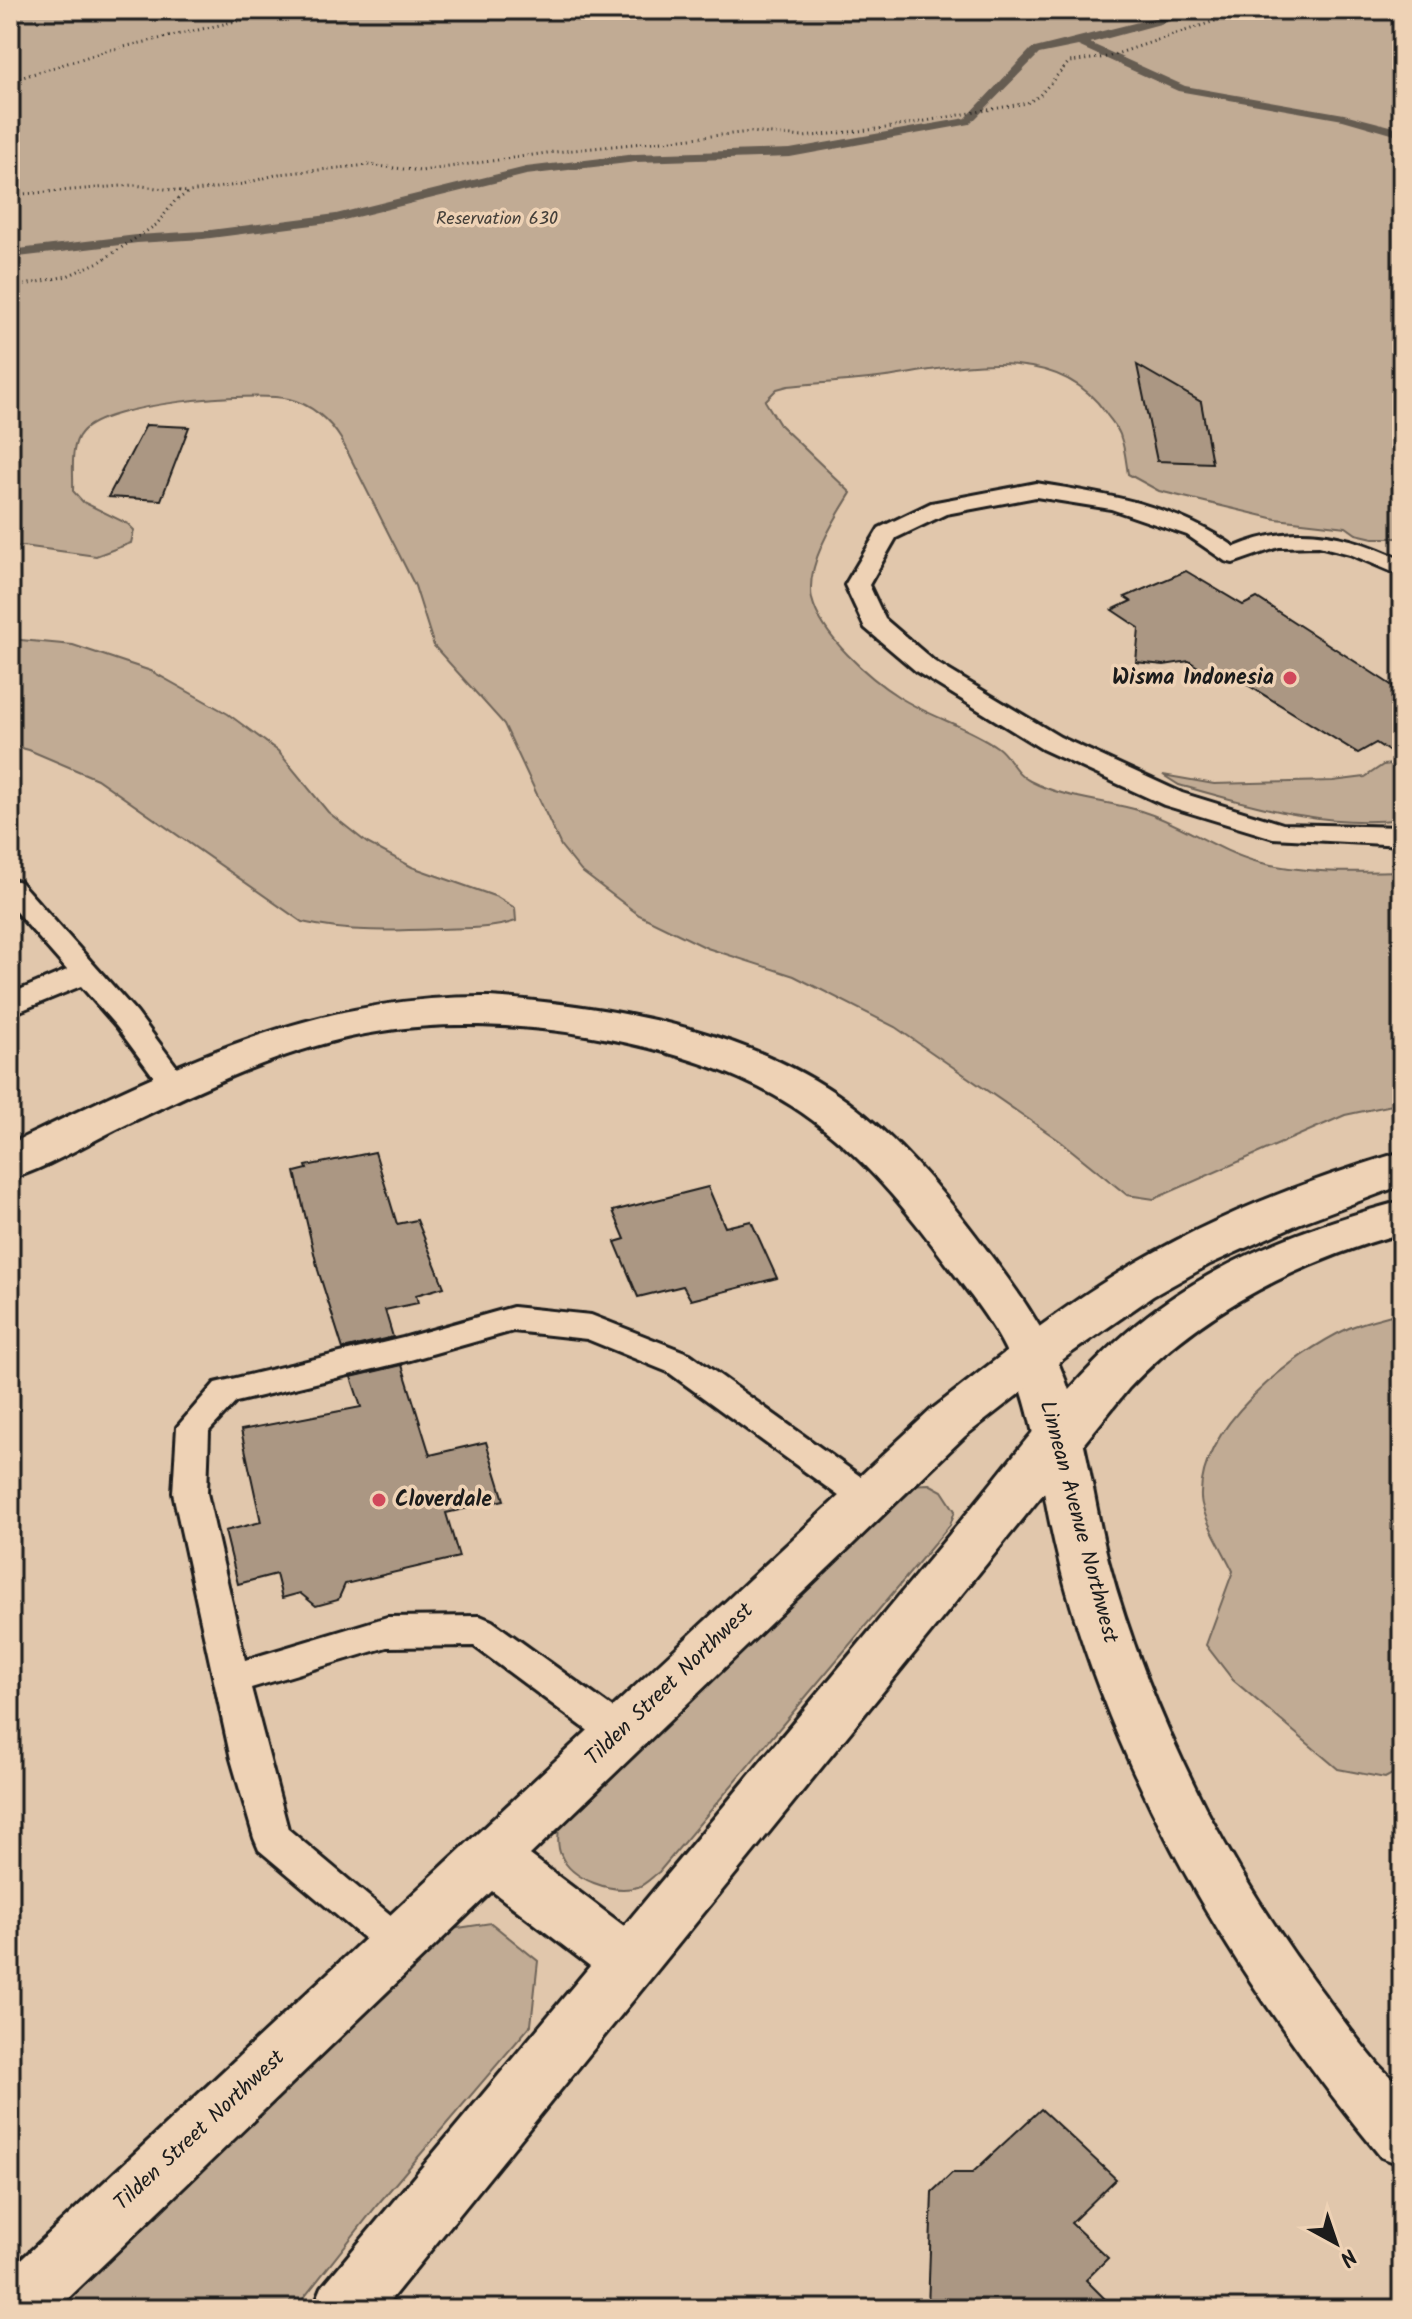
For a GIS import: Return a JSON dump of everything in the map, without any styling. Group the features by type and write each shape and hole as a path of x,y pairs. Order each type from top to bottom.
{"street":[{"name":"Linnean Avenue Northwest","path":"10,1163 258,1049 349,1023 419,1011 478,1009 557,1015 657,1036 720,1055 780,1079 814,1101 868,1142 908,1181 988,1286 1033,1358 1059,1438 1079,1544 1101,1618 1142,1733 1220,1884 1273,1969 1344,2067 1402,2137"},
{"name":"Tilden Street Northwest","path":"13,2309 948,1423 1033,1358 1164,1268 1262,1222 1402,1168"},
{"path":"344,2309 1059,1438 1144,1344 1202,1300 1290,1253 1402,1217"},
{"path":"489,1856 627,1961"}],"lane":[{"path":"1402,569 1364,550 1300,536 1264,541 1233,556 1195,530 1115,503 1036,490 939,508 887,533 857,585 874,623 926,667 1051,743 1173,799 1282,832 1402,836"},
{"path":"10,888 127,1020 175,1085"},
{"path":"10,1005 86,973"},
{"path":"398,1944 272,1838 249,1759 190,1493 193,1427 226,1392 403,1350 513,1319 591,1327 679,1363 866,1498"},
{"path":"232,1679 387,1632 480,1631 619,1733"}],"path":[{"path":"10,81 106,51 285,10"},
{"path":"10,195 134,185 189,192 243,184 279,174 369,165 421,171 554,152 751,132 803,137 937,120 1027,103 1039,96 1069,62 1107,57 1224,18 1288,10"},
{"path":"10,288 67,276 101,261 156,225 175,201 189,192"}],"green space":[{"name":"Reservation 630","path":"21,10 1402,10 1402,538 1373,538 1356,534 1346,527 1276,519 1159,491 1128,474 1118,431 1084,390 1060,375 1033,367 973,365 788,386 777,389 765,401 780,425 851,493 817,558 811,586 812,599 825,627 836,641 887,689 985,740 1001,751 1025,778 1043,787 1141,811 1258,862 1311,870 1402,871 1402,1103 1345,1115 1154,1199 1127,1195 1060,1141 895,1027 794,976 707,948 639,915 581,871 561,846 504,724 434,646 415,586 341,439 319,414 297,401 270,397 214,398 148,407 96,422 82,432 75,445 73,491 83,502 128,524 134,530 131,543 96,556 23,546 10,548 10,13"},
{"path":"10,639 73,645 151,671 228,714 278,751 328,812 367,843 412,867 497,897 515,908 516,921 479,928 389,931 354,930 302,922 97,779 10,745"},
{"path":"1402,763 1402,819 1373,821 1317,818 1261,807 1179,785 1163,775 1214,784 1333,781 1365,777 1383,765"},
{"path":"1402,1312 1402,1769 1385,1778 1338,1769 1233,1680 1206,1645 1233,1571 1209,1524 1201,1498 1204,1472 1215,1446 1231,1420 1252,1396 1326,1340 1355,1326"},
{"path":"929,1484 942,1491 955,1511 950,1525 659,1872 641,1886 628,1889 605,1887 574,1872 559,1851 560,1817 907,1485"},
{"path":"491,1923 538,1961 531,2025 378,2204 295,2309 42,2309 425,1933"}],"building":[{"path":"1137,365 1201,402 1212,463 1157,461"},
{"path":"146,425 189,427 161,500 108,497"},
{"path":"1186,571 1243,605 1257,598 1402,692 1402,760 1376,743 1358,753 1217,666 1205,672 1189,661 1164,665 1136,662 1139,628 1112,610 1131,601 1125,597"},
{"path":"375,1152 397,1224 417,1220 444,1287 416,1295 418,1303 385,1310 393,1337 343,1349 318,1270 295,1172 307,1169 306,1166"},
{"path":"708,1187 725,1227 751,1221 777,1278 691,1300 683,1286 638,1297 615,1242 625,1239 613,1211"},
{"name":"Cloverdale","path":"402,1365 430,1455 486,1442 504,1500 446,1513 459,1557 345,1584 338,1600 316,1606 300,1593 282,1598 276,1574 238,1584 225,1531 261,1522 241,1430 361,1407 351,1377"},
{"path":"1041,2109 1116,2179 1071,2223 1108,2258 1086,2280 1115,2309 928,2309 932,2192 952,2173 972,2173"}],"waterway":[{"path":"1080,42 1169,16 1207,10"},
{"path":"10,254 336,218 526,171 636,158 790,153 970,121 1035,51 1080,42"},
{"path":"1080,42 1182,89 1344,117 1402,133"}],"place":[{"name":"Wisma Indonesia","path":"1290,678"},
{"name":"Cloverdale","path":"379,1500"}]}
